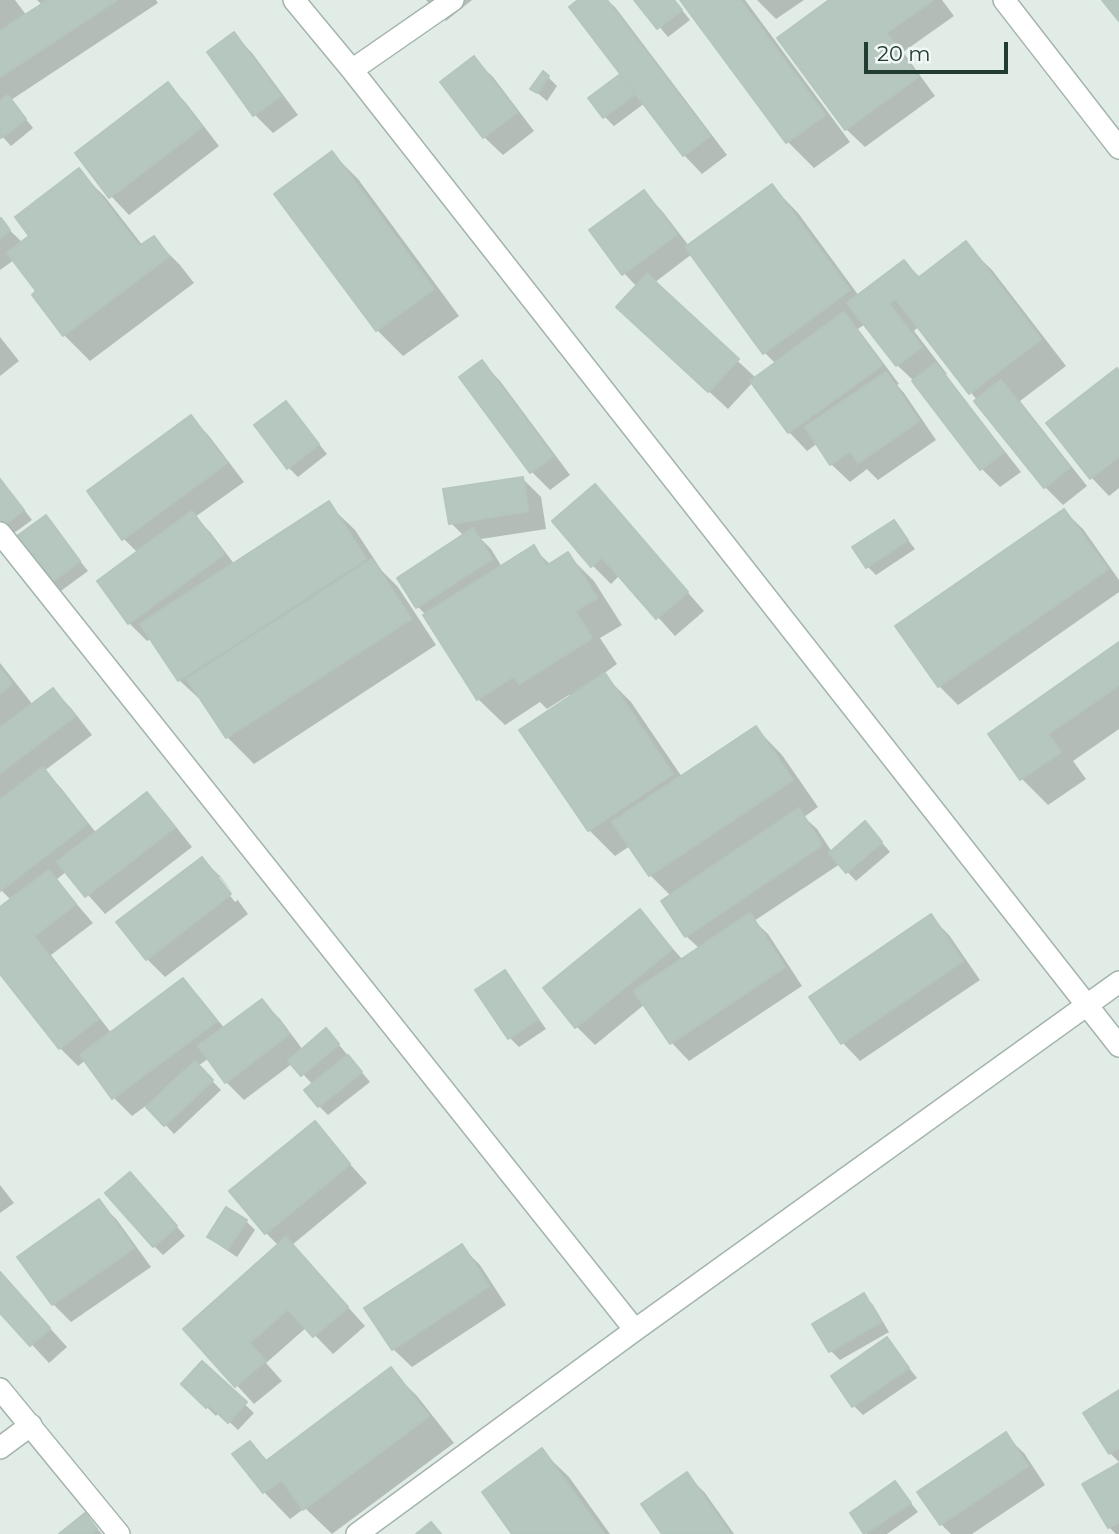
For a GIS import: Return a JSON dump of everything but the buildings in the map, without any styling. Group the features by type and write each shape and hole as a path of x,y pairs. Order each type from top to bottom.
{"street":[{"path":"294,0 352,70 1119,1046"},
{"path":"352,70 453,0"},
{"path":"1004,0 1119,148"},
{"path":"0,533 635,1330"},
{"path":"357,1534 635,1330 1119,982"},
{"path":"0,1389 119,1534"},
{"path":"0,1448 31,1425"}]}
